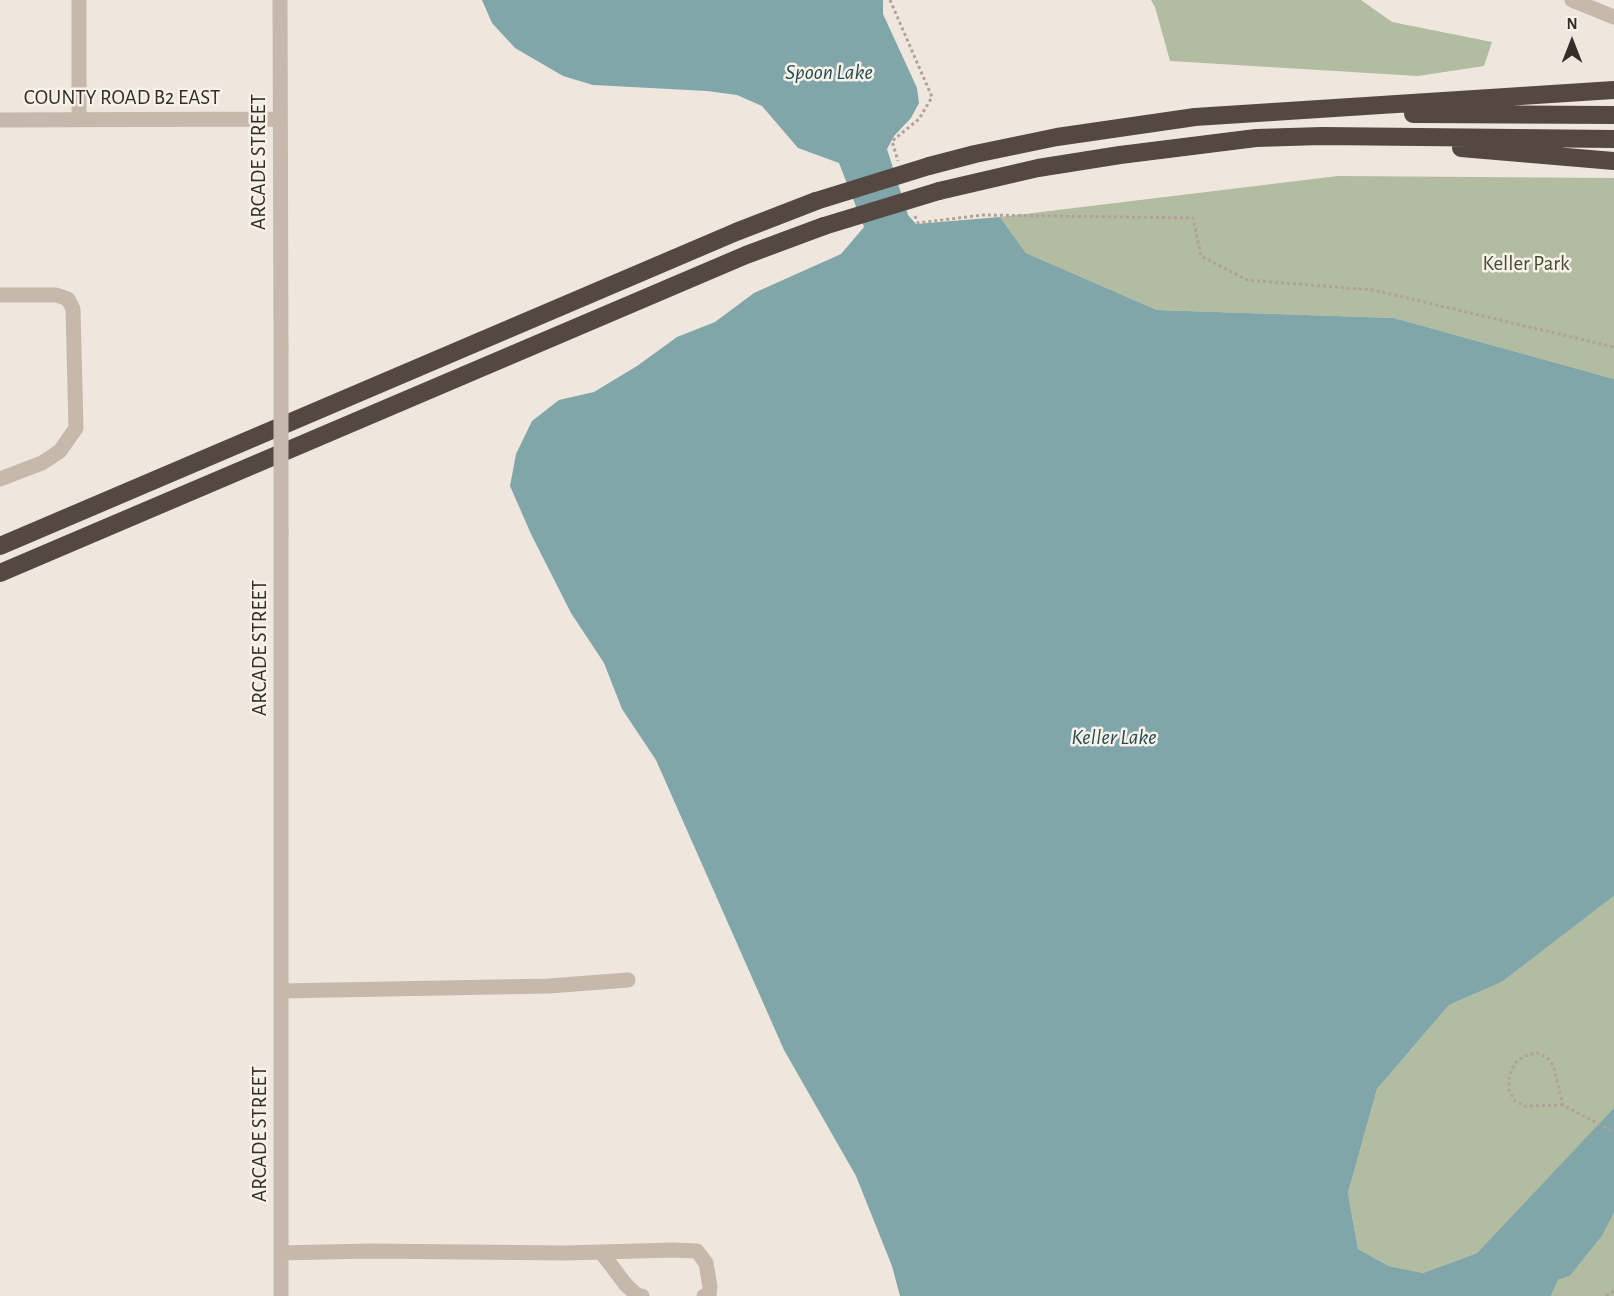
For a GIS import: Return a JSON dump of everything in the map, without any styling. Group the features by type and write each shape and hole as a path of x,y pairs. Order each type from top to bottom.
{"highway":[{"path":"0,546 736,232 816,201 929,166 975,154 1112,127 1219,115 1614,90"},
{"path":"1219,115 1355,113 1614,115"},
{"path":"1322,136 1614,161"},
{"path":"0,573 746,255 824,226 939,191 1038,168 1256,138 1322,136 1614,139"}],"street":[{"path":"78,0 79,119"},
{"name":"ARCADE STREET","path":"280,0 281,1296"},
{"path":"1572,0 1611,16"},
{"name":"COUNTY ROAD B2 EAST","path":"0,120 280,119"},
{"path":"0,296 56,295 68,299 73,309 76,428 60,451 42,463 0,479"},
{"path":"281,991 549,986 628,980"},
{"path":"281,1253 697,1251 706,1263 710,1287 709,1295 704,1296"},
{"path":"601,1252 626,1285 642,1296"}],"path":[{"path":"890,0 932,97 919,119 892,141"},
{"path":"914,215 918,223 983,215 1193,218 1201,256 1247,280 1373,290 1614,347"},
{"path":"1563,1105 1553,1065 1547,1058 1538,1053 1524,1056 1515,1063 1509,1077 1509,1090 1515,1101 1525,1106 1563,1105 1614,1132"},
{"path":"1606,1296 1614,1291"}],"green space":[{"path":"1151,0 1361,0 1392,22 1492,42 1484,66 1418,76 1170,61"},
{"name":"Keller Park","path":"1338,176 1614,178 1614,379 1394,318 1157,310 1026,253 1000,217"},
{"path":"1614,896 1614,1109 1477,1253 1423,1273 1389,1266 1358,1249 1348,1193 1377,1089 1449,1005 1502,982"},
{"path":"1614,1213 1614,1296 1551,1296 1558,1280 1570,1276 1602,1236"}],"water":[{"name":"Keller Lake","path":"482,0 883,0 883,14 917,88 919,103 911,118 894,136 887,149 908,215 916,224 1000,217 1026,253 1157,310 1394,318 1614,379 1614,896 1502,982 1449,1005 1377,1089 1348,1193 1358,1249 1389,1266 1423,1273 1477,1253 1614,1108 1614,1213 1602,1236 1570,1276 1558,1280 1551,1296 900,1296 892,1266 856,1176 784,1050 656,760 622,709 604,663 571,613 531,534 510,486 516,454 532,421 559,400 594,392 637,366 677,337 715,322 754,293 841,254 864,227 839,163 798,148 762,106 737,95 707,91 593,85 563,76 515,48 492,23"}],"water label":[{"name":"Spoon Lake","path":"829,72"}]}
